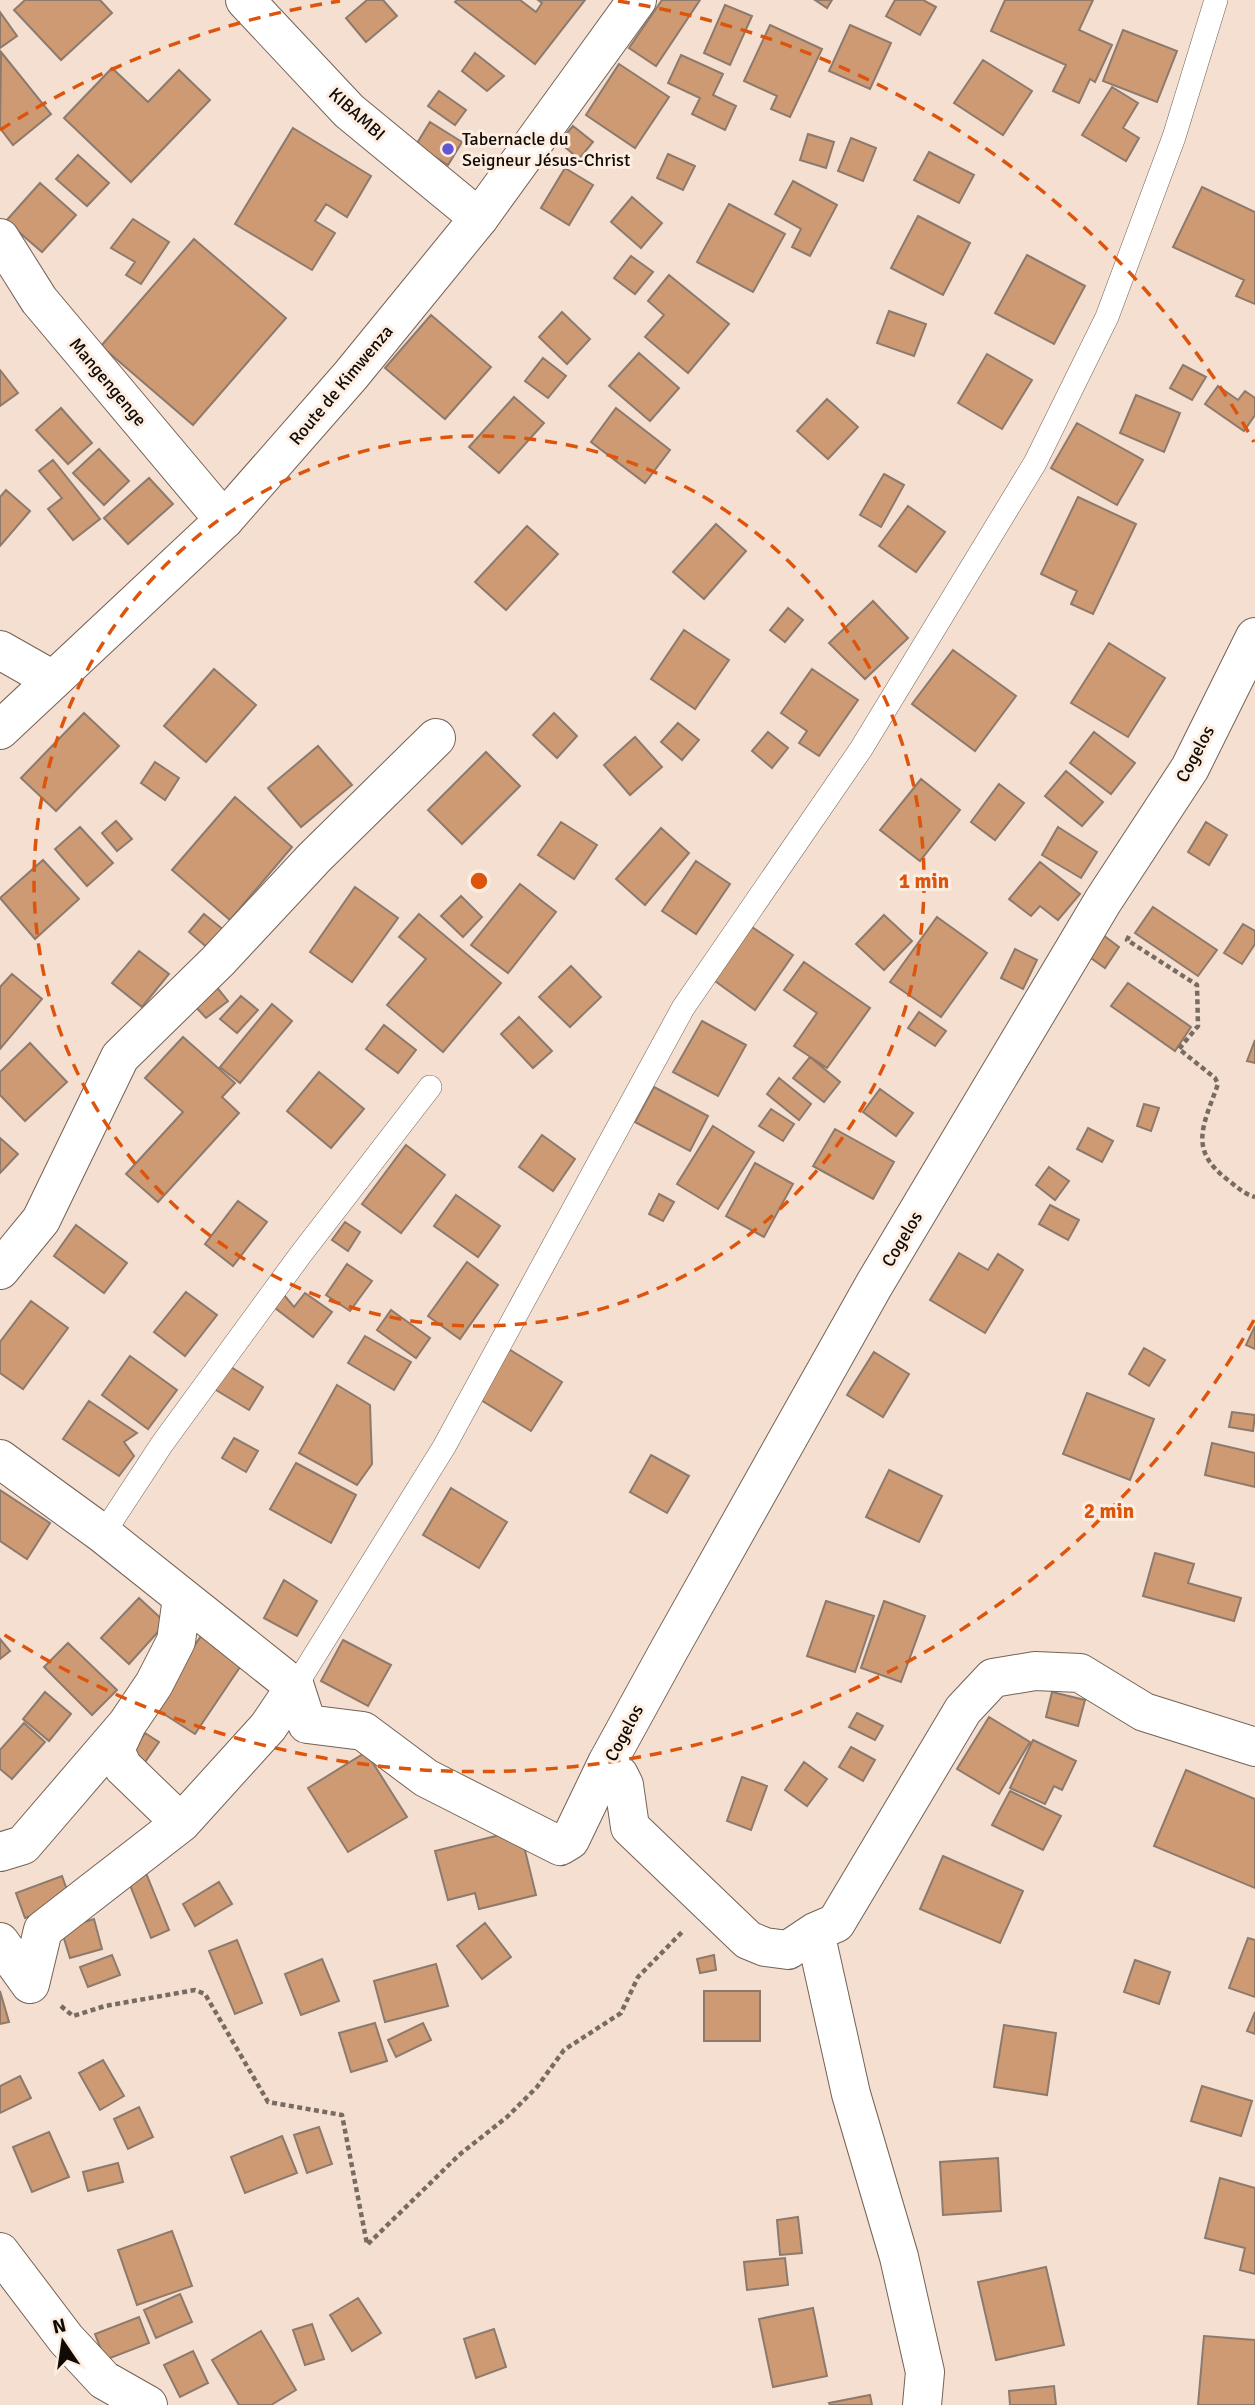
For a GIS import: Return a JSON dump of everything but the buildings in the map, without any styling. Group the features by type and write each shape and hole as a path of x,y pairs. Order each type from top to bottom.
{"street":[{"name":"KIBAMBI","path":"245,0 349,111 479,218"},
{"name":"Route de Kimwenza","path":"0,730 224,520 351,375 479,218 637,0"},
{"name":"Mangengenge","path":"0,237 38,300 224,520"},
{"name":"Cogelos","path":"295,1687 307,1724 363,1731 426,1778 560,1846 570,1840 607,1763 874,1285 1103,901 1190,768 1255,637"},
{"path":"0,650 53,680"},
{"path":"0,1270 41,1220 120,1057 218,961 314,858 436,738"},
{"path":"0,1459 103,1534 295,1687 268,1727 181,1823 43,1930 30,1984"},
{"path":"0,1852 23,1845 127,1724 154,1684 176,1641 182,1598"},
{"path":"607,1763 619,1775 624,1786 630,1827 708,1905 748,1940 765,1947 788,1950 815,1931 836,1923 963,1710 993,1678 1035,1671 1080,1673 1144,1712 1255,1746"},
{"path":"127,1724 115,1750 122,1768 181,1823"},
{"path":"815,1931 851,2094 899,2257 925,2372 922,2405"},
{"path":"0,1942 30,1984"},
{"path":"0,2252 58,2329 104,2380 148,2405"}],"lane":[{"path":"295,1687 444,1447 683,1008 861,749 1035,463 1107,317 1174,137 1216,0"},
{"path":"103,1534 162,1444 301,1254 429,1087"}],"path":[{"path":"1103,901 1135,925 1127,940 1197,985 1198,1026 1179,1049 1215,1078 1218,1084 1201,1151 1210,1167 1246,1195 1255,1198"},
{"path":"30,1984 73,2016 105,2006 195,1990 205,1994 268,2102 342,2115 367,2244 459,2155 507,2117 537,2087 564,2050 621,2013 638,1977 708,1905"}],"place":[{"name":"Tabernacle du Seigneur Jésus-Christ","path":"448,149"}]}
